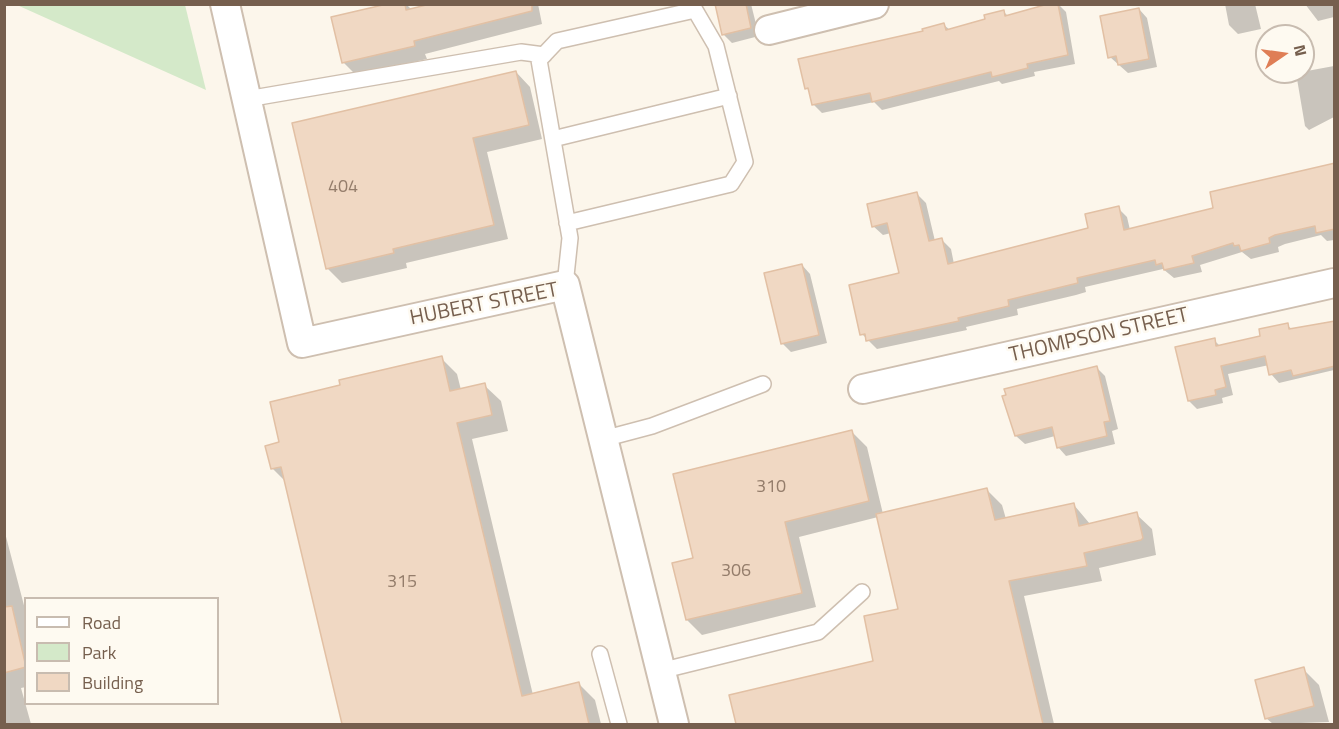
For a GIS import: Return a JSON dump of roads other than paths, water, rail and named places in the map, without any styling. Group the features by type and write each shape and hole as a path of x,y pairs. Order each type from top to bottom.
{"street":[{"name":"HUBERT STREET","path":"225,4 302,344 565,285 674,724"},
{"path":"769,30 874,4"},
{"name":"THOMPSON STREET","path":"862,389 1335,283"}],"lane":[{"path":"565,285 570,238 567,223 539,60 557,41 695,10 716,46 745,162 731,184 567,223"},
{"path":"247,99 521,52 544,55"},
{"path":"553,139 729,96"},
{"path":"603,439 652,426 763,384"},
{"path":"660,670 818,632 862,592"},
{"path":"600,654 619,724"}]}
